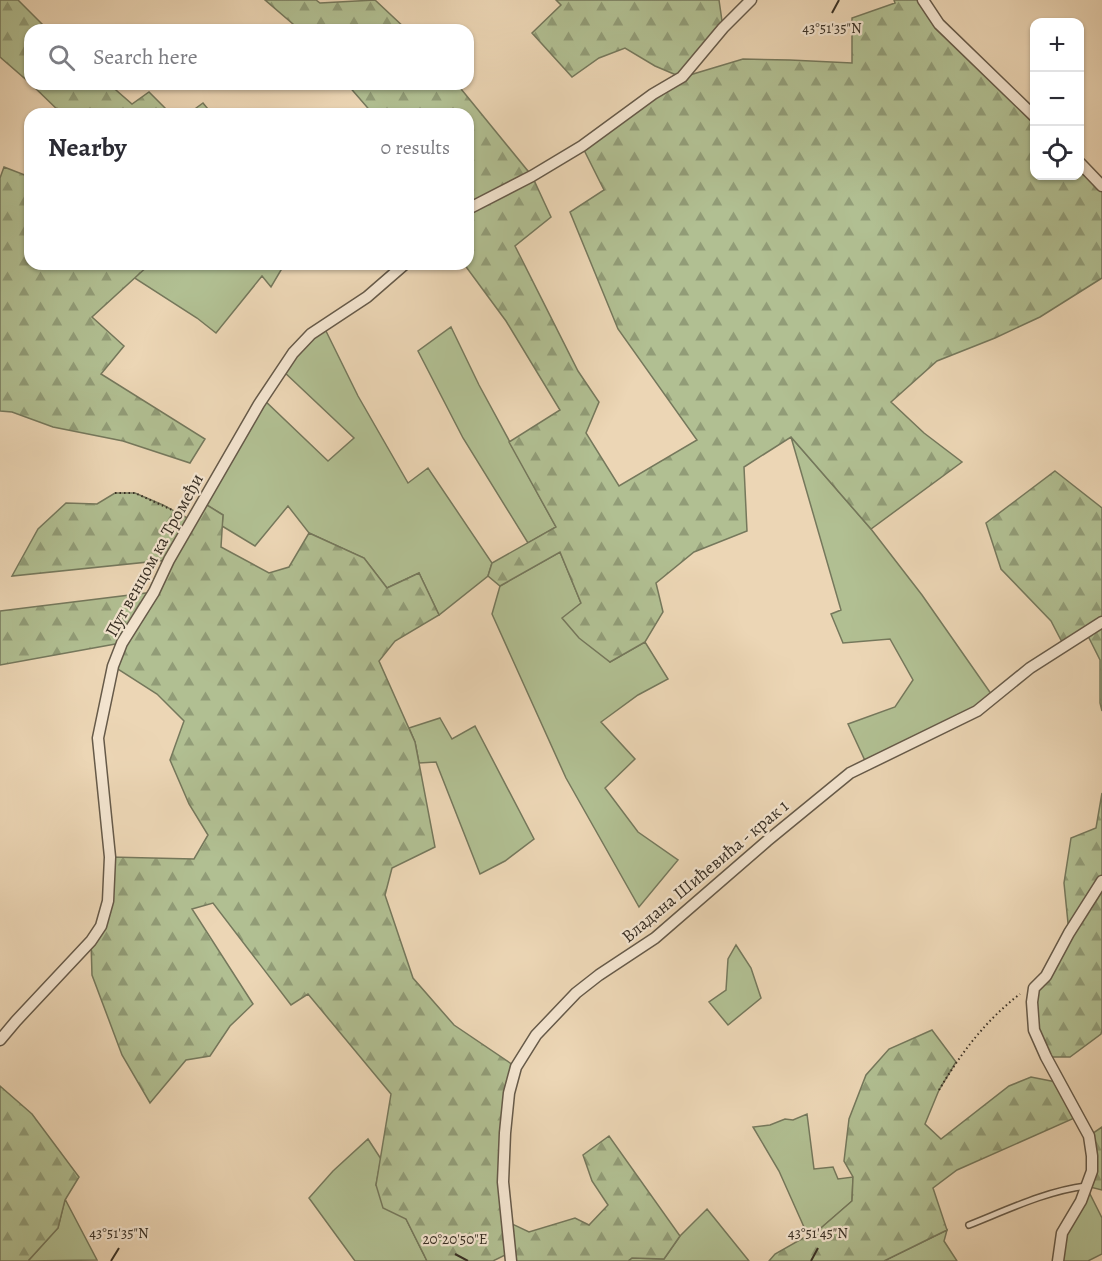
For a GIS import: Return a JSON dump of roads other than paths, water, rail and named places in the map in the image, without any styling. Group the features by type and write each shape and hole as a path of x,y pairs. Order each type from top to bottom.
{"street":[{"path":"474,206 532,176 582,146 653,94 682,77 723,28 751,0"},
{"path":"923,0 939,24 1030,111"},
{"path":"1084,167 1102,186"},
{"name":"Пут венцом ка Тромеђи","path":"0,1040 91,941 101,926 108,901 110,857 98,738 111,674 122,643 154,592 169,560 259,404 293,353 311,334 378,288 398,270"},
{"name":"Владана Шићевића - крак 1","path":"511,1261 503,1182 509,1093 516,1067 536,1035 576,993 655,938 850,773 977,711 1030,668 1102,622"},
{"path":"1058,1261 1062,1233 1081,1202 1092,1171 1089,1136 1034,1030 1032,1002 1034,988 1046,976 1069,933 1102,881"}],"lane":[{"path":"969,1225 1068,1188 1086,1186"}]}
